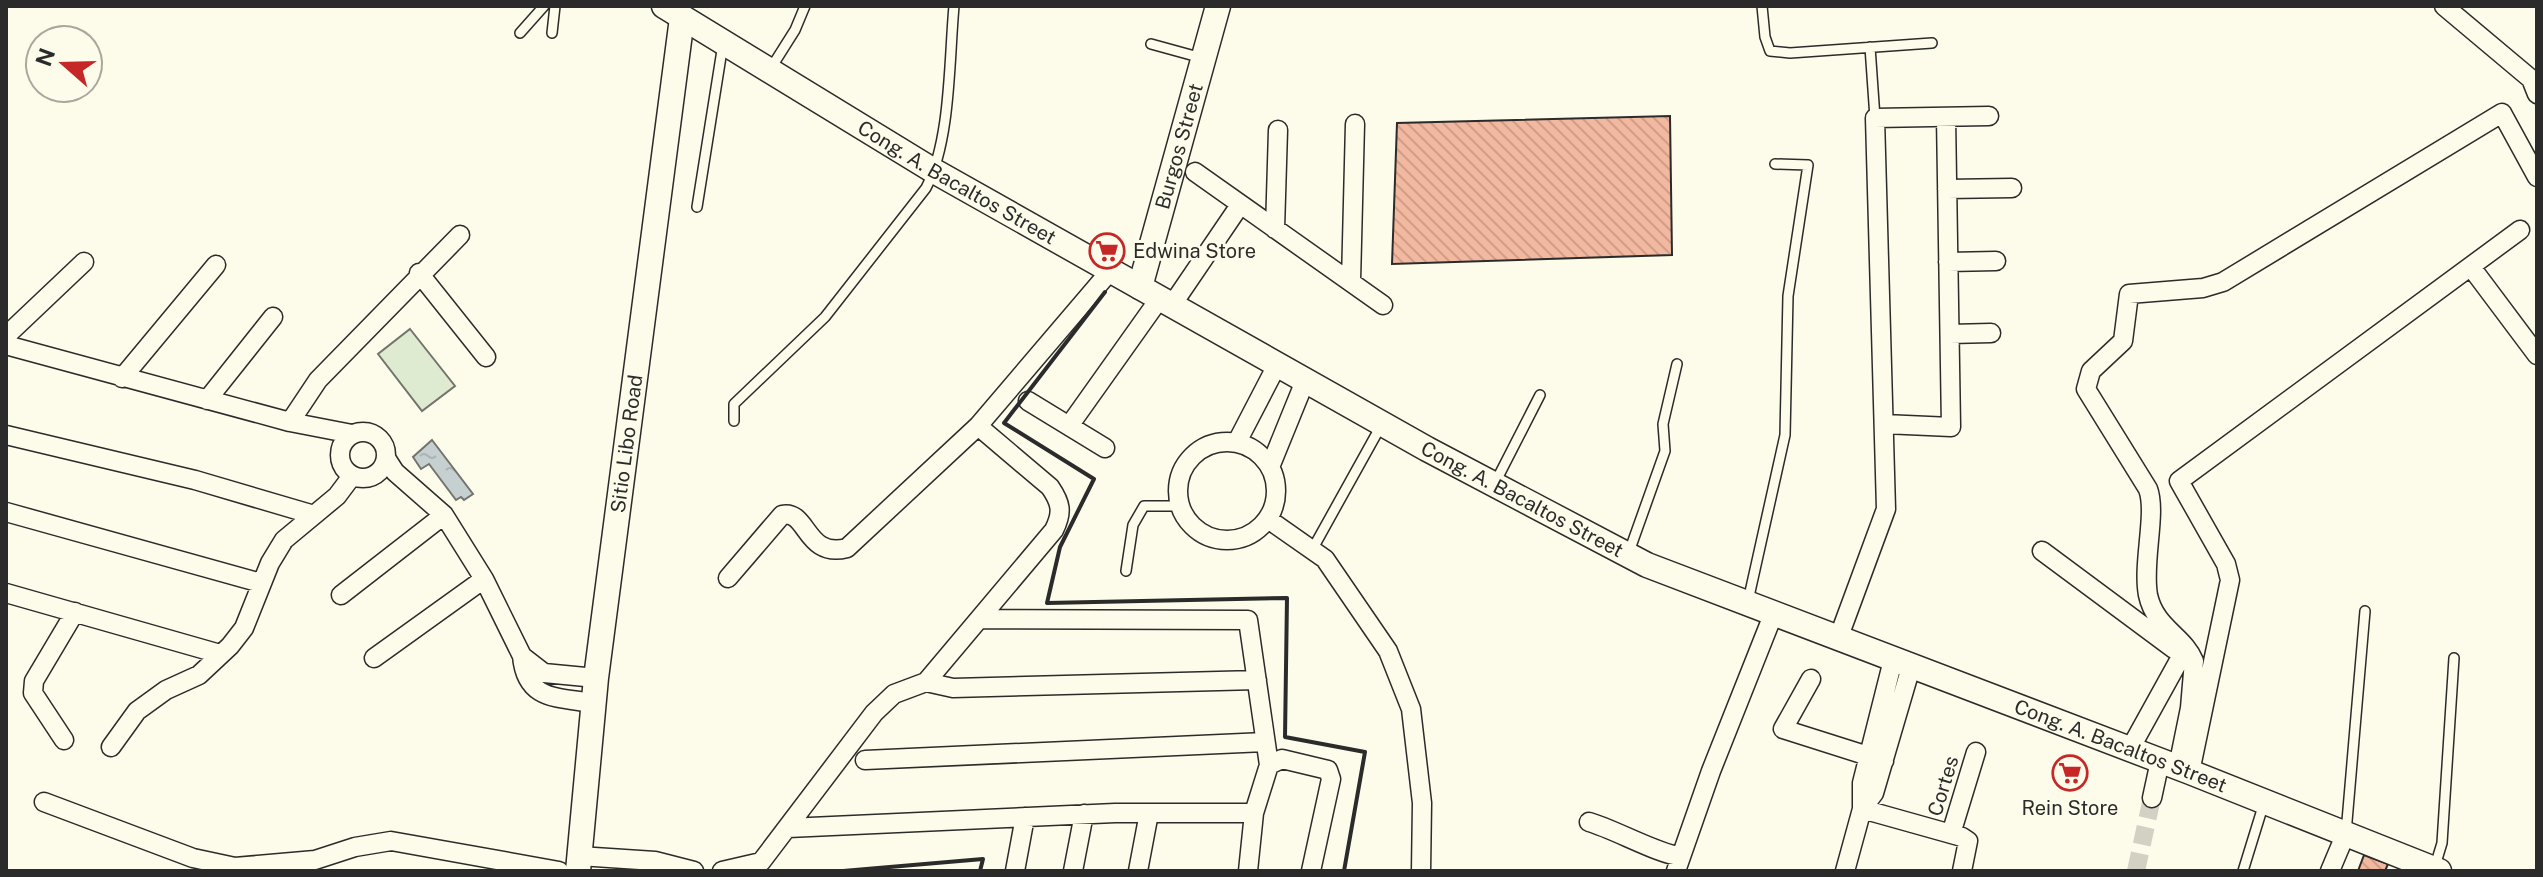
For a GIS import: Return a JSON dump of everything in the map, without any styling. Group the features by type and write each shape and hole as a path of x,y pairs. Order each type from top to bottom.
{"street":[{"name":"Burgos Street","path":"1157,297 1218,6"},
{"path":"2444,6 2535,81"},
{"name":"Cong. A. Bacaltos Street","path":"677,10 723,44 934,171 1494,486 1628,555 1773,615 2130,749 2436,870"},
{"name":"Sitio Libo Road","path":"578,863 596,678 677,10"},
{"path":"2176,767 2190,708 2188,658 2152,609 2145,549 2151,507 2148,489 2086,389 2091,371 2123,341 2129,294 2203,288 2223,282 2502,113 2537,177"},
{"path":"1838,639 1886,509 1875,118 1989,116"},
{"path":"1884,424 1951,427 1946,117"},
{"path":"1351,281 1355,124"},
{"path":"1275,229 1278,130"},
{"path":"1195,172 1383,305"},
{"path":"1947,189 2012,188"},
{"path":"1069,426 1157,297 1240,205"},
{"path":"2152,798 2176,767 2230,580 2226,564 2179,481 2520,230"},
{"path":"290,422 318,380 419,273 460,235"},
{"path":"1948,262 1996,261"},
{"path":"6,336 84,262"},
{"path":"122,378 216,265"},
{"path":"2471,267 2537,355"},
{"path":"728,578 782,515 795,516 817,546 831,552 847,548 978,426 1111,270"},
{"path":"419,273 486,357"},
{"path":"207,400 273,317"},
{"path":"1950,334 1991,333"},
{"path":"6,345 290,422 352,434 373,434 383,444 386,458 395,472 444,515 484,579 522,656 527,682 537,691 593,707"},
{"path":"1237,442 1277,365"},
{"path":"1270,467 1305,381"},
{"path":"1028,401 1105,448"},
{"path":"735,870 761,862 874,713 894,694 926,682 1054,530 1062,514 1050,487 978,426"},
{"path":"352,434 340,451 342,466 352,476 374,476 386,458"},
{"path":"6,435 195,480 314,515"},
{"path":"1237,442 1256,451 1270,467 1276,484 1275,502 1268,519 1255,532 1238,540 1220,541 1202,535 1188,523 1179,506 1179,477 1195,453 1208,445 1237,442"},
{"path":"111,747 137,711 166,690 199,675 244,628 261,583 284,540 337,496 352,476"},
{"path":"6,512 261,583"},
{"path":"341,595 444,515"},
{"path":"1268,519 1325,559 1388,651 1411,709 1422,803 1421,871"},
{"path":"2042,551 2188,658"},
{"path":"374,658 484,579"},
{"path":"6,593 220,654"},
{"path":"64,740 33,693 34,681 75,612"},
{"path":"1589,822 1638,839 1678,864 1773,615"},
{"path":"980,619 1248,620 1269,765 1254,813 1248,871"},
{"path":"522,656 544,673 596,678"},
{"path":"2130,749 2188,658"},
{"path":"1845,871 1862,809 1862,783 1876,759 1902,664"},
{"path":"1811,679 1783,729 1876,759"},
{"path":"926,682 953,688 1257,680"},
{"path":"865,760 1265,742"},
{"name":"Cortes","path":"1962,871 1959,837 1976,752"},
{"path":"1269,765 1282,759 1328,770 1331,779 1311,871"},
{"path":"44,802 193,858 235,867 315,860 355,847 391,841 559,871"},
{"path":"1862,809 1959,837"},
{"path":"1138,871 1149,813"},
{"path":"788,828 1084,814 1254,813"},
{"path":"1073,871 1084,814"},
{"path":"1015,871 1025,817"},
{"path":"2330,871 2346,833"},
{"path":"578,863 655,861 685,870"}],"lane":[{"path":"520,33 544,6"},
{"path":"552,33 555,6"},
{"path":"769,71 795,30 805,6"},
{"path":"734,421 734,404 825,317 926,188 934,171 947,90 954,6"},
{"path":"1762,6 1765,37 1770,51 1790,53 1932,43"},
{"path":"697,207 723,44"},
{"path":"1151,44 1205,59"},
{"path":"1870,47 1875,118"},
{"path":"1747,604 1785,435 1788,296 1808,165 1775,164"},
{"path":"1628,555 1665,451 1663,424 1677,364"},
{"path":"1494,486 1540,395"},
{"path":"1312,550 1382,424"},
{"path":"1126,571 1133,525 1144,506 1179,506"},
{"path":"2346,833 2365,611"},
{"path":"2436,870 2442,843 2454,658"},
{"path":"2243,871 2264,803"}],"green space":[{"path":"410,329 455,386 422,411 378,354"}],"water":[{"path":"432,440 473,494 464,500 461,497 456,500 429,464 421,469 413,457"}],"building":[{"path":"1670,116 1672,255 1392,264 1397,123"},
{"path":"2364,855 2388,864 2385,871 2358,871"}],"tunnel":[{"path":"2136,871 2152,798"}],"wall":[{"path":"1105,292 1004,423 1094,479 1060,547 1047,603 1287,598 1285,737 1365,752 1344,871"},
{"path":"843,871 983,859 980,871"}],"place":[{"name":"Edwina Store","path":"1107,251"},
{"name":"Rein Store","path":"2070,773"}]}
